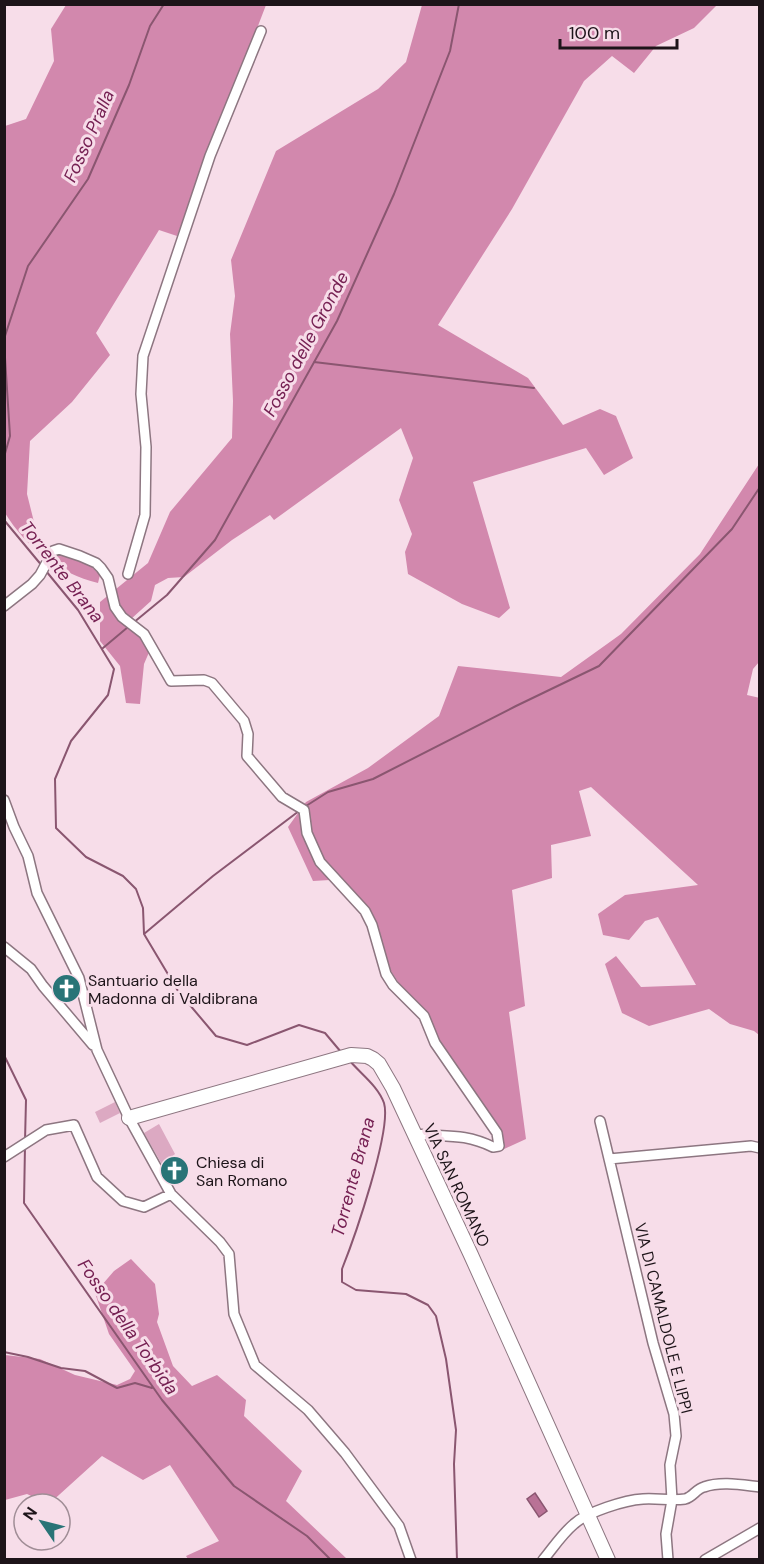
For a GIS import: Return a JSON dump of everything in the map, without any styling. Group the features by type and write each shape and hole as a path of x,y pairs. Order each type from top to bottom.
{"street":[{"path":"128,574 145,515 146,447 141,394 143,356 210,156 261,31"},
{"path":"4,606 32,584 40,575 53,551 59,549 96,563 108,578 115,608 122,617 144,634 171,681 204,680 212,683 244,721 248,734 247,756 270,785 299,807 307,833 321,862 365,911 372,925 386,974 393,985 424,1016 435,1044 496,1133 499,1146 493,1147 469,1137 416,1134"},
{"path":"4,800 28,855 37,893 79,978 97,1050 129,1118 171,1194 220,1242 229,1254 234,1314 255,1365 308,1410 345,1453 399,1526 411,1560"},
{"path":"4,947 32,969 43,986 97,1050"},
{"name":"VIA SAN ROMANO","path":"129,1118 351,1055 366,1056 379,1064 416,1134 608,1560"},
{"name":"VIA DI CAMALDOLE E LIPPI","path":"600,1121 653,1343 674,1414 676,1436 670,1465 672,1500 666,1534 668,1560"},
{"path":"4,1157 46,1130 74,1125 97,1178 123,1201 144,1207 171,1194"},
{"path":"609,1159 751,1146 759,1148"},
{"path":"543,1560 574,1524 588,1515 641,1499 672,1500 690,1497 701,1488 710,1485 759,1487"},
{"path":"705,1560 759,1528"}],"shaded area":[{"path":"66,5 266,5 177,236 159,230 96,333 110,355 72,402 30,441 27,494 39,542 89,564 100,575 98,583 57,566 33,548 5,513 5,126 26,119 54,61 51,29"},
{"path":"422,5 717,5 694,28 656,46 634,73 612,56 584,81 512,209 438,325 528,378 563,425 600,409 616,416 633,458 604,475 586,448 473,482 510,608 499,618 462,604 408,574 405,552 412,534 399,500 413,458 401,428 274,520 270,515 232,540 184,577 168,578 155,585 151,601 131,619 150,650 144,664 140,704 126,703 120,666 100,641 100,602 148,563 170,512 232,438 230,334 235,296 231,260 276,151 378,89 406,62"},
{"path":"759,464 759,662 753,669 747,695 760,698 759,1035 754,1031 730,1024 709,1009 649,1026 622,1013 605,964 616,956 641,987 696,985 658,917 645,921 629,940 603,935 598,914 625,895 698,885 591,787 579,791 591,836 551,845 552,878 512,890 525,1006 509,1012 526,1139 502,1150 499,1127 442,1046 426,1011 402,988 389,968 368,912 343,884 330,880 313,881 288,827 306,802 368,768 439,716 458,666 561,677 621,634 700,554"},
{"path":"115,1102 120,1113 100,1123 95,1112"},
{"path":"159,1124 175,1154 164,1168 144,1133"},
{"path":"131,1259 155,1284 159,1314 157,1322 173,1366 192,1386 217,1375 246,1400 244,1416 302,1471 286,1501 347,1559 188,1559 186,1556 219,1541 170,1465 143,1480 102,1456 62,1492 12,1492 12,1498 5,1500 5,1355 40,1359 75,1375 117,1385 130,1379 135,1371 109,1334 95,1293 114,1271"},
{"path":"535,1493 547,1511 539,1517 527,1499"}],"waterway":[{"name":"Fosso Pralla","path":"4,339 28,266 88,179 129,85 150,26 164,4"},
{"name":"Fosso delle Gronde","path":"133,623 167,595 215,540 337,321 394,194 450,51 459,4"},
{"name":"Fosso Pralla","path":"4,342 10,436 4,457"},
{"path":"314,362 534,388"},
{"path":"306,806 328,792 373,779 599,666 732,529 760,487"},
{"name":"Torrente Brana","path":"4,520 43,567"},
{"name":"Torrente Brana","path":"46,571 78,610 114,669 108,695 71,741 55,779 56,828 86,857 123,876 136,889 143,908 144,934 178,991 216,1036 247,1045 299,1025 325,1033 341,1052"},
{"name":"Fosso delle Gronde","path":"103,648 128,627"},
{"path":"144,934 213,876 299,811"},
{"name":"Fosso della Torbida","path":"4,1055 26,1100 25,1141"},
{"name":"Torrente Brana","path":"349,1060 378,1091 384,1103 385,1117 377,1159 363,1210 342,1269 342,1282 356,1290 406,1294 428,1305 436,1316 446,1359 456,1430 454,1464 457,1560"},
{"name":"Fosso della Torbida","path":"25,1146 24,1203 162,1400 234,1486 307,1536 331,1560"},
{"path":"760,1282 760,1291"},
{"path":"4,1352 61,1368 85,1371 117,1388 135,1383 152,1388"}],"place":[{"name":"Santuario della Madonna di Valdibrana","path":"67,989"},
{"name":"Chiesa di San Romano","path":"175,1171"}]}
